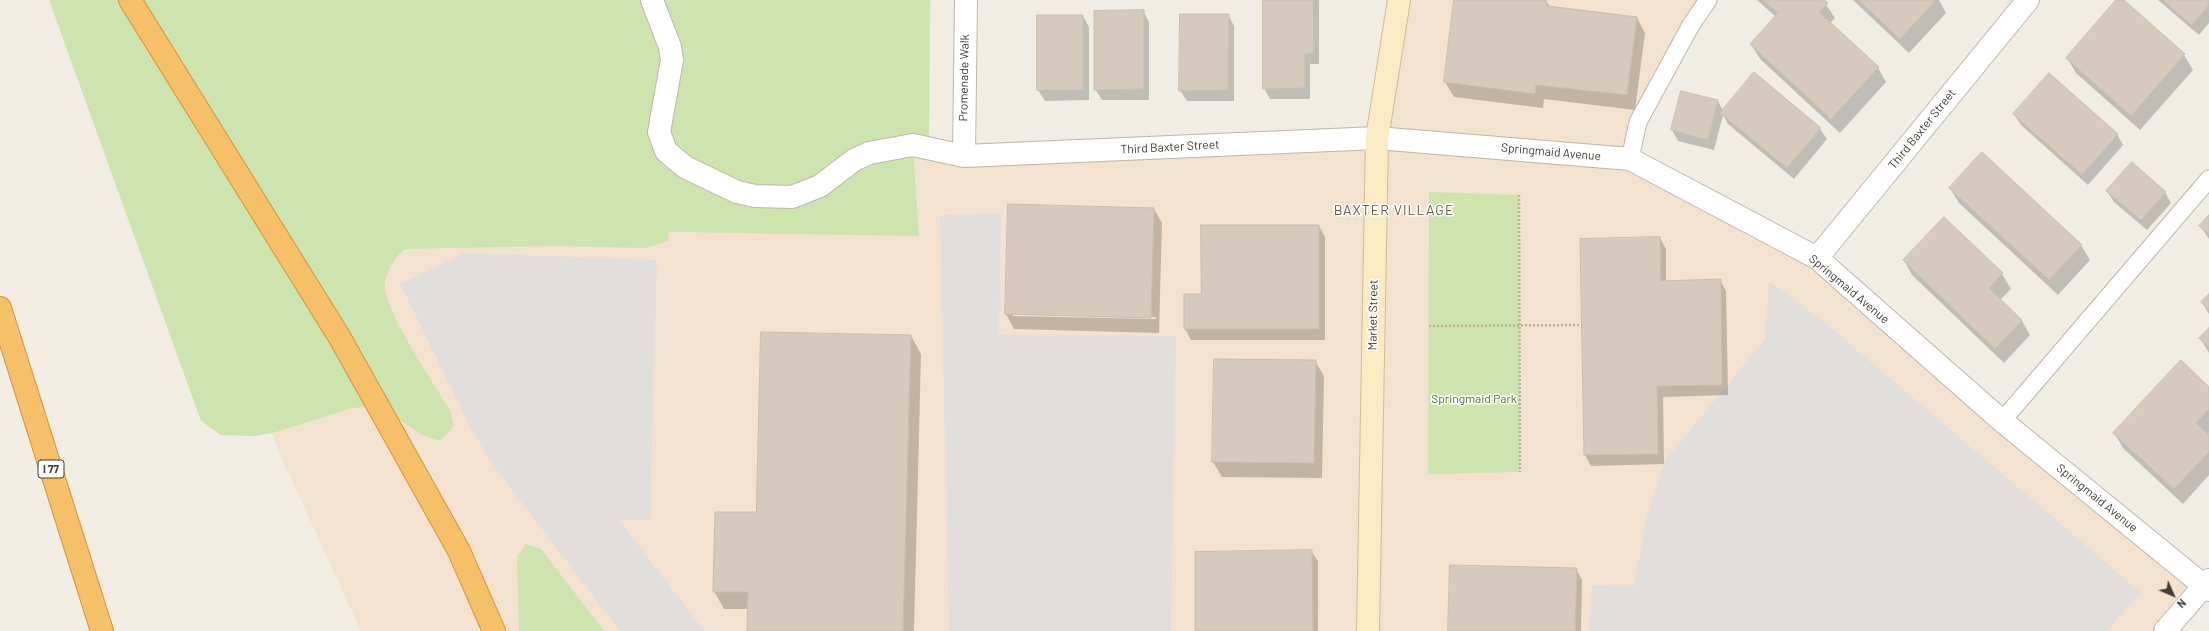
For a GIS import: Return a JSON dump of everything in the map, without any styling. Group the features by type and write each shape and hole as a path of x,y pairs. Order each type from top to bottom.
{"highway":[{"path":"130,0 340,338 459,551 494,631"},
{"name":"I 77","path":"0,308 102,631"}],"street":[{"name":"Third Baxter Street","path":"652,0 670,47 672,60 660,132 666,151 685,167 737,192 755,196 792,197 820,186 854,160 869,153 913,145 964,156 1377,138"},
{"name":"Promenade Walk","path":"964,156 966,0"},
{"name":"Market Street","path":"1368,631 1377,138 1399,0"},
{"name":"Third Baxter Street","path":"1817,258 2028,0"},
{"name":"Springmaid Avenue","path":"1377,138 1630,159 1817,258 2002,421 2207,585"},
{"path":"2165,631 2207,585"}],"lane":[{"path":"1630,159 1638,122 1691,25 1708,0"},
{"path":"2002,421 2209,179"}],"path":[{"path":"1519,195 1520,472"},
{"path":"1428,326 1582,325"}],"shaded area":[{"path":"1399,0 1708,0 1691,25 1630,159 1817,258 2204,586 2165,631 361,631 280,454 197,227 919,235 913,145 1377,138"},
{"path":"1001,213 999,335 1176,336 1171,631 949,631 940,215"},
{"path":"465,253 657,260 650,520 619,520 704,631 620,631 497,470 475,436 400,284"},
{"path":"1769,282 1817,316 2140,592 2107,631 1589,631 1592,585 1634,586 1647,515 1665,461 1765,339"}],"green space":[{"path":"49,0 930,0 929,147 913,145 919,236 669,232 668,241 646,248 554,246 404,249 395,260 388,273 385,283 386,294 400,327 422,366 450,410 454,426 440,441 422,435 379,406 352,408 273,433 253,436 221,435 201,421"},
{"name":"Springmaid Park","path":"1429,192 1519,195 1520,472 1428,474"},
{"path":"526,544 541,549 604,631 519,631 517,557"}],"building":[{"path":"1263,0 1313,0 1314,53 1305,54 1305,88 1263,89"},
{"path":"1454,0 1546,0 1547,6 1637,17 1627,95 1536,85 1535,94 1444,82"},
{"path":"1763,0 1824,0 1828,3 1819,12 1879,67 1831,119 1750,44 1778,13"},
{"path":"1859,0 1936,0 1900,39"},
{"path":"2116,0 2124,0 2185,54 2131,116 2066,58"},
{"path":"2163,0 2209,0 2209,5 2192,25"},
{"path":"1144,10 1144,89 1094,90 1094,11"},
{"path":"1180,14 1229,14 1228,90 1179,91"},
{"path":"1037,15 1083,15 1083,90 1037,90"},
{"path":"1754,72 1821,128 1787,168 1720,113"},
{"path":"2049,73 2118,134 2082,175 2013,114"},
{"path":"1681,91 1718,100 1708,140 1671,130"},
{"path":"1982,152 2082,245 2049,280 1949,188"},
{"path":"2132,162 2166,192 2141,220 2106,191"},
{"path":"1008,204 1154,208 1151,318 1005,314"},
{"path":"2209,215 2209,234 2199,226"},
{"path":"1944,217 2003,273 1989,288 2022,320 1995,349 1903,260"},
{"path":"1201,225 1319,225 1319,329 1184,329 1184,294 1201,294"},
{"path":"1660,237 1661,281 1721,279 1722,385 1657,386 1658,454 1584,455 1580,239"},
{"path":"2209,294 2209,310 2201,302"},
{"path":"2209,328 2209,347 2199,338"},
{"path":"761,332 911,335 903,631 747,631 748,592 713,592 715,512 756,512"},
{"path":"1214,359 1316,360 1314,463 1212,462"},
{"path":"2181,360 2209,387 2209,409 2196,423 2209,435 2209,452 2174,489 2113,433"},
{"path":"1312,550 1313,631 1195,631 1195,552"},
{"path":"1450,565 1577,568 1575,631 1448,631"}],"district":[{"name":"BAXTER VILLAGE","path":"1394,210"}]}
